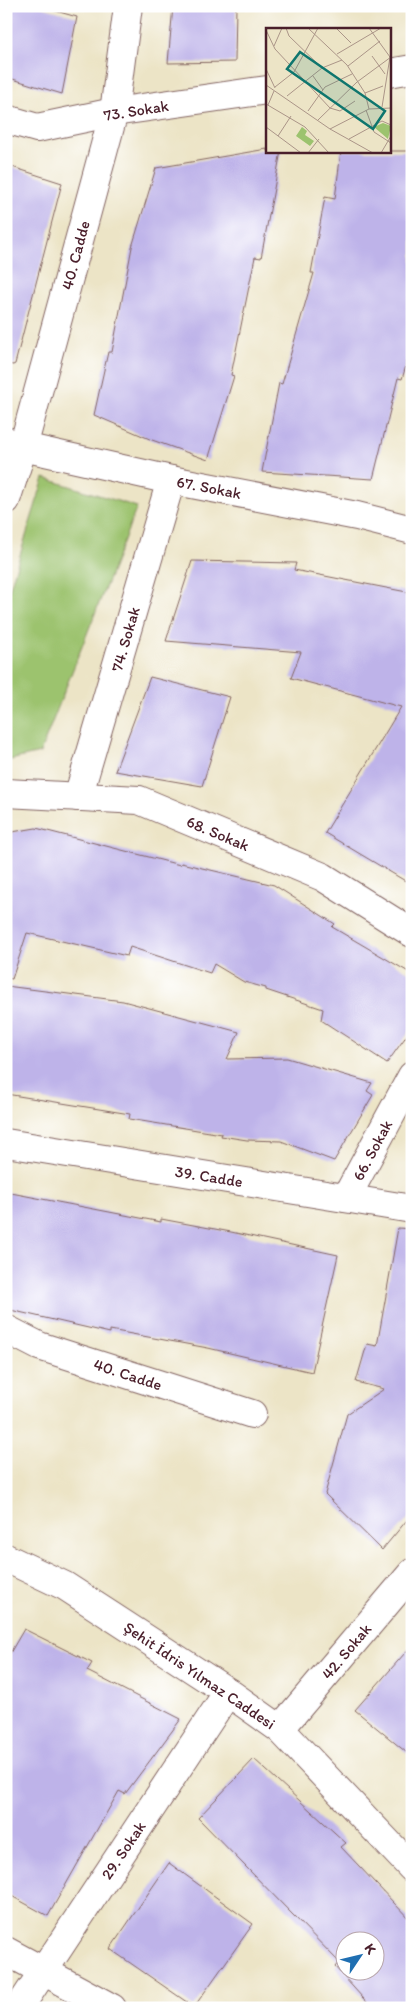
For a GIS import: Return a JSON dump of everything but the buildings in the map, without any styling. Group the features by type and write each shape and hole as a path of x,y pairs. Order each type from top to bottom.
{"street":[{"name":"40. Cadde","path":"6,500 15,444 114,112 128,6"},
{"path":"390,72 412,69"},
{"name":"73. Sokak","path":"6,119 37,128 114,112 266,90"},
{"name":"67. Sokak","path":"15,444 171,480 358,516 412,530"},
{"name":"74. Sokak","path":"78,797 171,480"},
{"name":"68. Sokak","path":"6,794 139,800 323,877 412,933"},
{"name":"66. Sokak","path":"346,1198 412,1076"},
{"name":"39. Cadde","path":"6,1143 412,1209"},
{"name":"40. Cadde","path":"6,1329 39,1346 252,1414"},
{"name":"Şehit İdris Yılmaz Caddesi","path":"6,1558 65,1586 228,1692 280,1729 412,1868"},
{"name":"42. Sokak","path":"280,1729 412,1573"},
{"name":"29. Sokak","path":"19,2008 228,1692"},
{"path":"6,1951 112,2008"}],"green space":[{"path":"44,478 137,507 40,753 6,761 6,600"}]}
